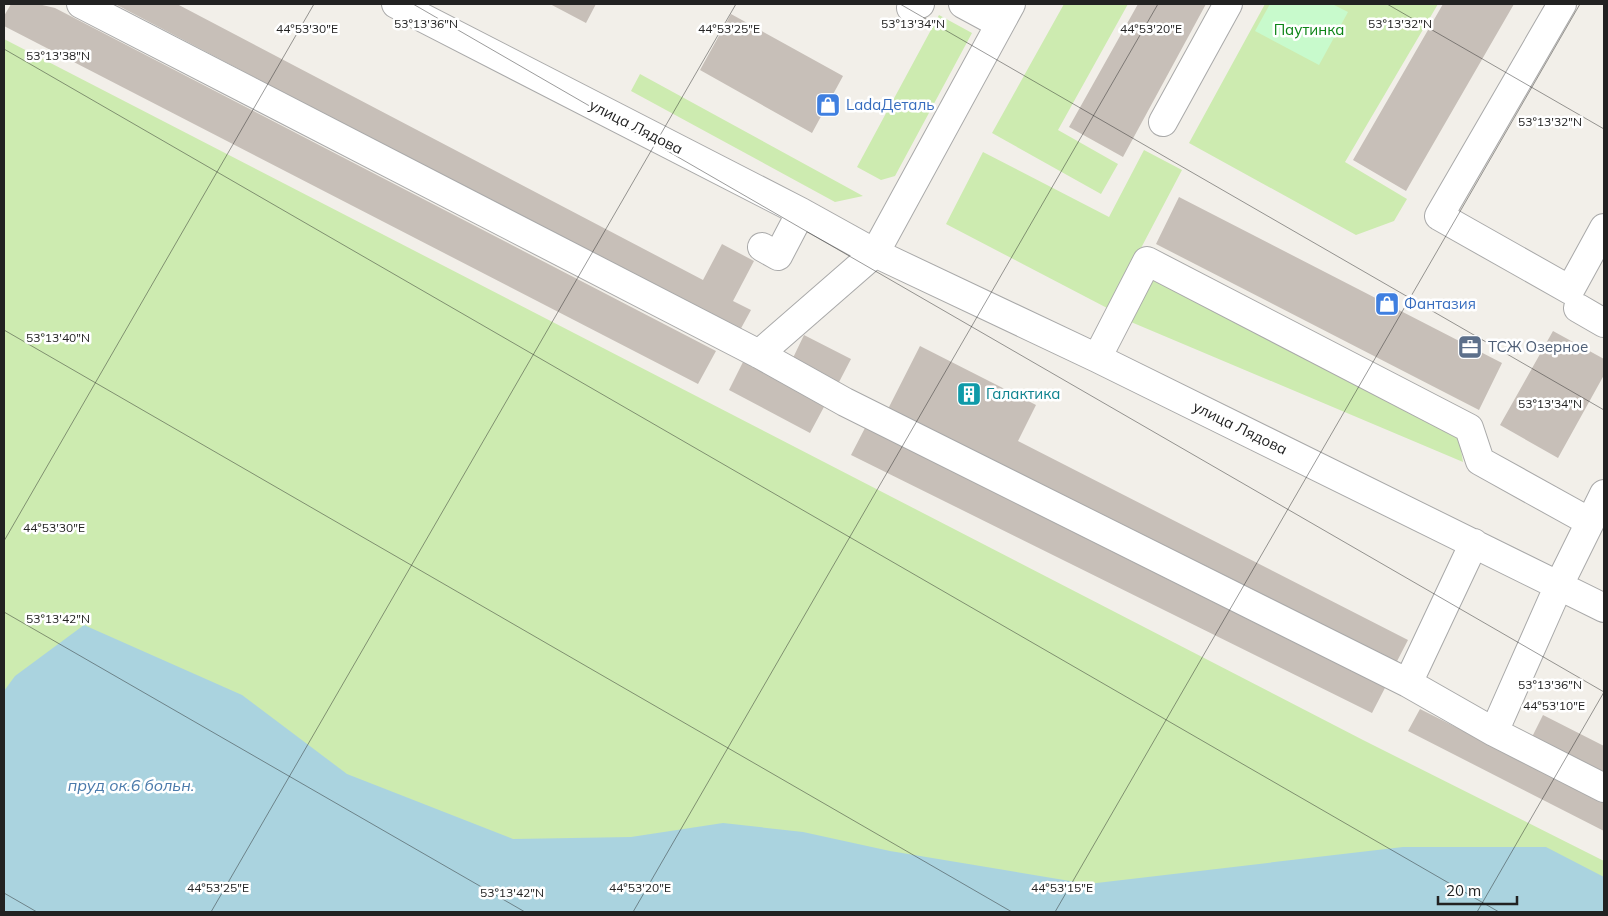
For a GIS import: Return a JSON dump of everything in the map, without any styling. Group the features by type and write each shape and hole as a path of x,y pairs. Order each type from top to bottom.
{"street":[{"path":"82,4 759,354 845,402 1408,683 1494,732 1604,788"},
{"path":"759,354 875,253 1005,14 963,4"},
{"path":"1164,122 1228,4"},
{"path":"1562,4 1438,216 1570,290 1604,228"},
{"name":"улица Лядова","path":"412,8 875,253 1097,358 1604,608"},
{"path":"762,247 778,256 800,212"},
{"path":"1097,358 1147,261 1469,428 1480,461 1590,522"},
{"path":"1578,308 1604,323"},
{"path":"1494,732 1559,585 1604,494"},
{"path":"1408,683 1435,605 1474,543"}],"green space":[{"path":"1064,4 1128,4 1058,130 1118,164 1101,194 992,133"},
{"path":"1265,4 1438,4 1345,162 1407,199 1394,221 1356,235 1189,143"},
{"name":"Паутинка","path":"1270,4 1332,4 1348,12 1319,65 1255,31"},
{"path":"939,15 972,33 895,176 881,180 857,167"},
{"path":"4,39 1363,740 1604,861 1604,912 4,912"},
{"path":"640,74 863,196 835,202 631,91"},
{"path":"1144,150 1182,170 1109,309 946,224 983,152 1109,217"},
{"path":"1154,277 1458,432 1463,462 1131,322"}],"water":[{"name":"пруд ок.6 больн.","path":"84,625 242,695 347,774 513,839 631,837 723,823 803,832 890,851 1088,884 1403,847 1546,847 1604,877 1604,912 4,912 4,691 15,676"}],"building":[{"path":"11,4 38,4 55,8 716,351 698,384 4,26 4,16"},
{"path":"115,4 177,4 703,280 722,244 754,261 733,301 751,310 739,332"},
{"path":"550,4 596,4 586,23"},
{"path":"1138,4 1206,4 1123,157 1069,127"},
{"path":"1443,4 1514,4 1406,191 1353,160"},
{"path":"731,14 843,76 812,133 700,70"},
{"path":"1179,197 1502,363 1479,410 1156,244"},
{"path":"1553,331 1604,359 1604,375 1558,458 1500,425"},
{"path":"804,335 851,359 838,384 792,360"},
{"path":"920,346 1036,405 1018,441 1408,640 1394,667 888,409"},
{"path":"743,362 825,405 810,433 729,390"},
{"path":"866,426 1387,684 1372,713 851,455"},
{"path":"1420,709 1604,802 1604,831 1408,731"},
{"path":"1543,715 1604,746 1604,774 1532,737"}],"place":[{"name":"LadaДеталь","path":"828,105"},
{"name":"Фантазия","path":"1387,304"},
{"name":"ТСЖ Озерное","path":"1470,347"},
{"name":"Галактика","path":"969,394"}]}
